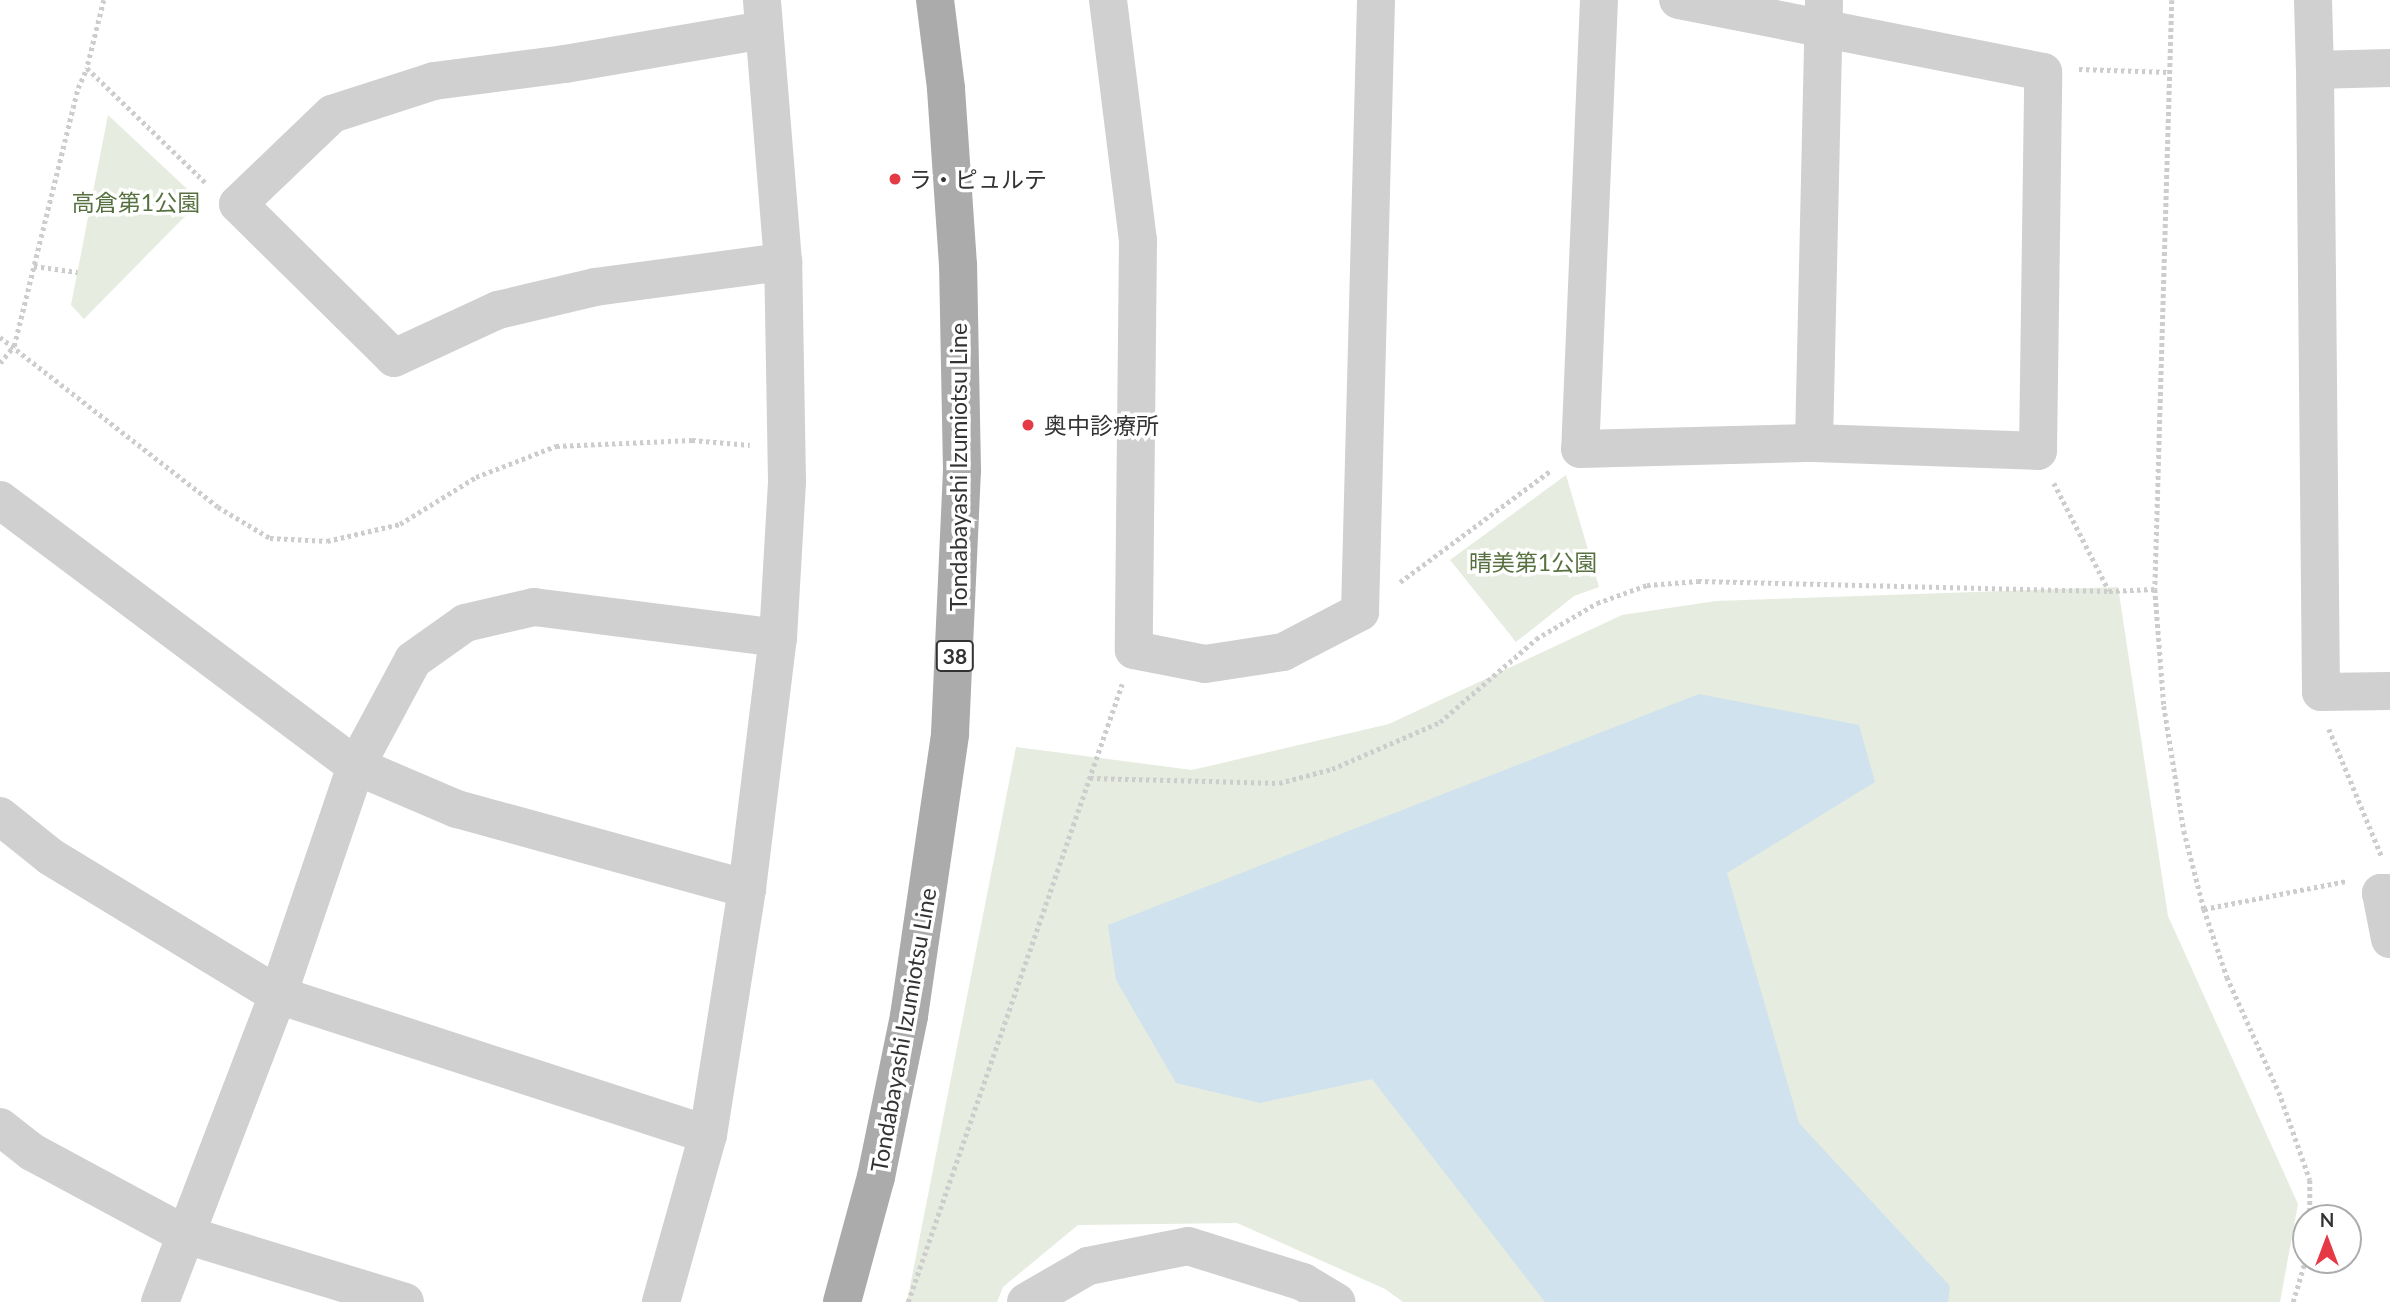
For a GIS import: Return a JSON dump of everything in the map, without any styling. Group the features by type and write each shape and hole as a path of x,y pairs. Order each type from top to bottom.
{"main road":[{"name":"Tondabayashi Izumiotsu Line","path":"842,1302 876,1177 909,1016 930,885 951,720 962,470 958,265 946,88 935,0"}],"street":[{"path":"1108,0 1138,240 1134,650 1205,664 1283,652 1360,611 1376,0"},
{"path":"1599,0 1580,449 1814,443 2038,451 2043,72 1824,15 1678,0"},
{"path":"2313,0 2321,692 2390,691"},
{"path":"661,1302 708,1135 747,889 778,638 786,448 783,261 763,15 565,64 434,81 332,114 239,204 394,358 498,310 594,287 783,261"},
{"path":"1814,443 1824,15"},
{"path":"2315,70 2390,68"},
{"path":"0,500 356,766 457,809 747,889"},
{"path":"160,1302 278,995 356,766 413,660 465,623 534,607 778,638"},
{"path":"0,816 51,857 278,995 708,1135"},
{"path":"2385,884 2390,939"},
{"path":"0,1127 32,1153 186,1235 405,1302"},
{"path":"1026,1302 1088,1266 1188,1245 1303,1282 1336,1302"}],"path":[{"path":"0,363 14,346 78,88 87,68 104,0"},
{"path":"2172,0 2155,589 2164,706 2184,831 2204,909 2227,978 2279,1092 2310,1180 2310,1204"},
{"path":"87,68 215,193 239,204"},
{"path":"2043,72 2067,69 2169,72"},
{"path":"34,266 78,272"},
{"path":"0,337 218,507 270,538 327,541 400,524 476,477 556,446 692,440 786,448"},
{"path":"1360,611 1580,449"},
{"path":"2038,451 2109,591"},
{"path":"1090,778 1279,783 1332,769 1440,722 1536,639 1597,604 1647,585 1698,581 2109,591 2155,589"},
{"path":"908,1302 1134,650"},
{"path":"2204,909 2350,880 2385,884 2319,706 2321,692"},
{"path":"2292,1302 2301,1274"}],"green space":[{"name":"高倉第1公園","path":"108,115 200,201 84,319 71,305"},
{"name":"晴美第1公園","path":"1566,475 1599,587 1574,596 1516,642 1450,560"},
{"path":"2118,587 2168,916 2298,1204 2292,1204 2292,1237 2280,1302 1403,1302 1385,1289 1237,1223 1078,1225 1003,1287 997,1302 907,1302 1016,747 1192,770 1389,724 1622,615 1716,601"}],"water":[{"path":"1699,694 1859,725 1875,782 1727,873 1799,1123 1950,1286 1948,1302 1545,1302 1372,1079 1260,1103 1176,1083 1116,980 1108,925"}],"place":[{"name":"ラ・ピュルテ","path":"895,179"},
{"name":"奥中診療所","path":"1028,425"}]}
